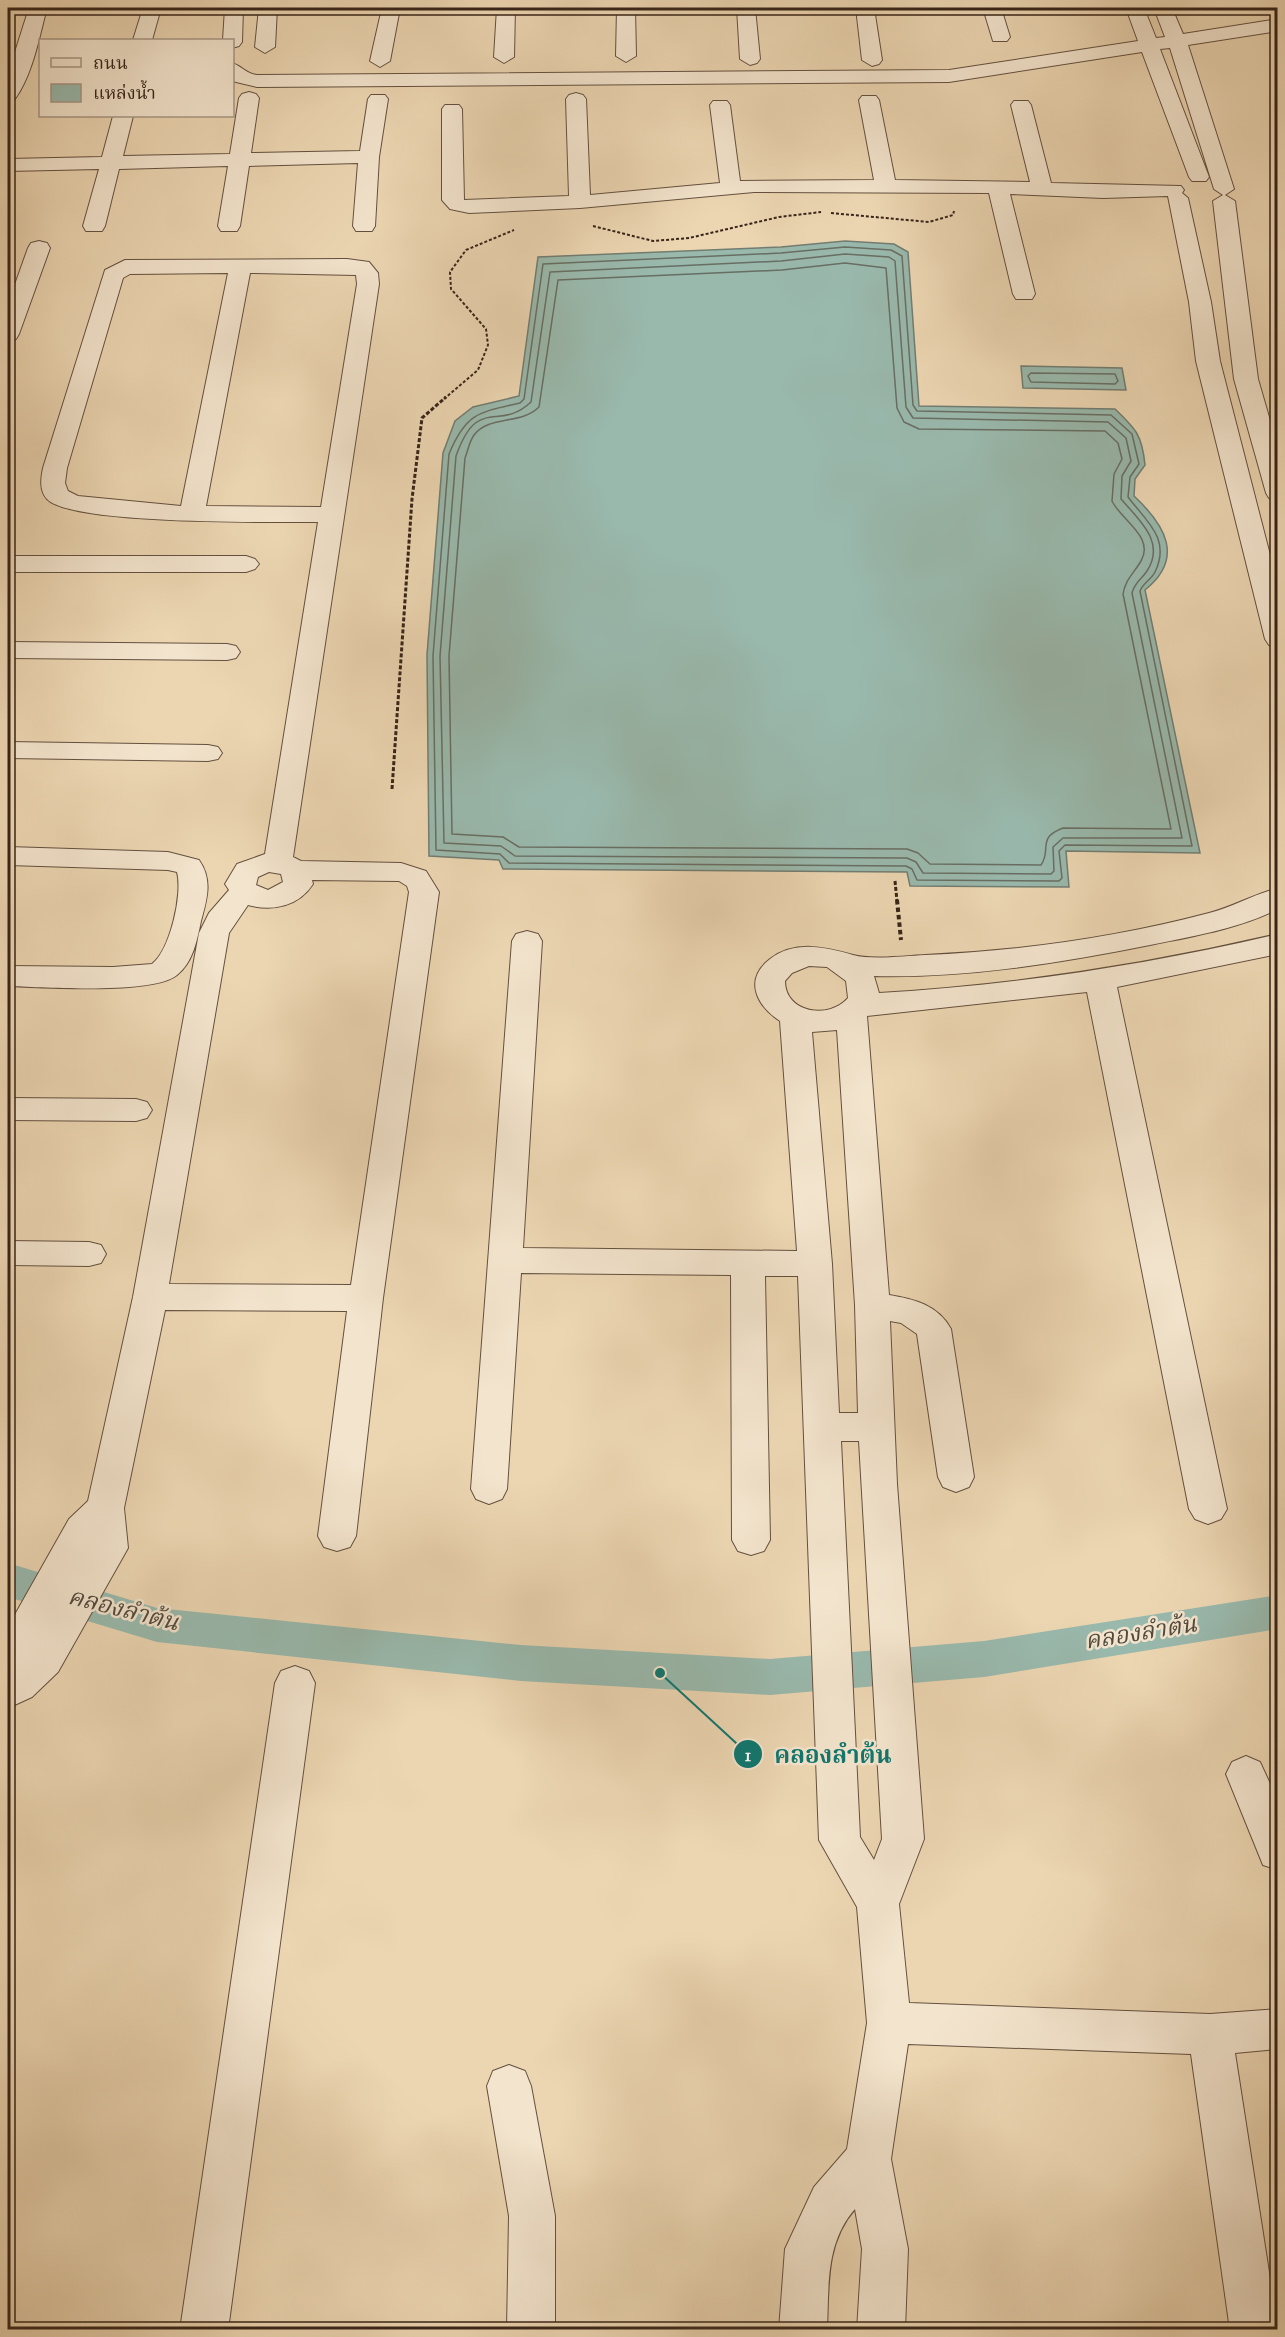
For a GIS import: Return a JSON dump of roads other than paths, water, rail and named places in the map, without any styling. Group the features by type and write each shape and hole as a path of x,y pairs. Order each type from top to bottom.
{"street":[{"path":"8,95 20,70 38,8"},
{"path":"143,39 152,8"},
{"path":"232,39 234,8"},
{"path":"265,47 268,8"},
{"path":"380,61 391,8"},
{"path":"504,57 507,8"},
{"path":"626,8 626,56"},
{"path":"746,8 750,59"},
{"path":"865,8 872,60"},
{"path":"992,8 1000,37"},
{"path":"1135,8 1200,181"},
{"path":"1163,8 1177,41 1224,195 1246,380 1269,432 1278,493"},
{"path":"234,73 242,79 257,81 950,76 1278,25"},
{"path":"229,226 249,98"},
{"path":"364,226 369,157 378,99"},
{"path":"576,99 580,202"},
{"path":"869,100 886,187"},
{"path":"720,105 731,189"},
{"path":"1021,105 1042,189"},
{"path":"452,108 453,200 457,205 470,207 580,202 754,186 998,187 1176,194 1201,205 1224,195"},
{"path":"94,226 123,117"},
{"path":"8,165 369,157"},
{"path":"1224,195 1200,181 1183,183 1176,194 1200,302 1204,346 1224,433 1276,630"},
{"path":"998,187 1024,294"},
{"path":"8,334 39,248"},
{"path":"8,1691 18,1685 22,1656 99,1529 150,1297 214,933 220,920 244,891 261,899 284,896 298,884 286,866 330,515 368,284 367,273 361,267 346,266 124,267 113,276 55,468 53,483 57,495 72,503 192,514 330,515"},
{"path":"192,514 240,267"},
{"path":"1224,433 1269,432"},
{"path":"8,564 246,564"},
{"path":"8,650 227,652"},
{"path":"8,750 208,753"},
{"path":"8,856 168,861 189,866 196,882 179,952 163,971 144,976 116,977 8,976"},
{"path":"286,866 401,872 414,875 421,883 424,892 366,1298 337,1536"},
{"path":"849,965 904,968 994,962 1092,947 1205,924 1272,904"},
{"path":"489,1489 527,941"},
{"path":"881,2330 885,2249 868,2159 888,2023 878,1904 903,1839 879,1484 878,1426 856,1008 866,990 861,976 849,965 836,959 806,956 781,965 772,973 768,982 768,992 773,1002 795,1017 824,1021 856,1008 1014,993 1100,981 1182,967 1278,944"},
{"path":"1100,981 1208,1509"},
{"path":"795,1017 814,1264 840,1840 878,1904"},
{"path":"8,1109 136,1110"},
{"path":"8,1253 89,1254"},
{"path":"506,1260 814,1264"},
{"path":"748,1262 751,1540"},
{"path":"150,1297 366,1298"},
{"path":"872,1305 912,1311 924,1318 934,1329 956,1477"},
{"path":"822,1428 878,1426"},
{"path":"204,2330 295,1683"},
{"path":"1246,1774 1278,1852"},
{"path":"888,2023 1210,2034 1278,2029"},
{"path":"1210,2034 1254,2330"},
{"path":"509,2086 532,2216 531,2330"},
{"path":"803,2330 808,2249 830,2203 868,2159"}],"water":[{"path":"845,241 894,244 908,252 919,406 1115,409 1137,433 1145,465 1135,479 1134,496 1162,530 1167,554 1165,566 1145,590 1200,853 1066,851 1069,887 910,886 907,872 503,869 499,860 429,856 427,655 443,453 455,421 473,407 519,396 538,257 781,247"},
{"path":"1021,366 1122,368 1126,390 1023,388"}],"waterway":[{"name":"คลองลำต้น","path":"8,1580 157,1625 521,1663 770,1677 984,1659 1278,1612"}],"place":[{"name":"คลองลำต้น","path":"660,1673"}]}
